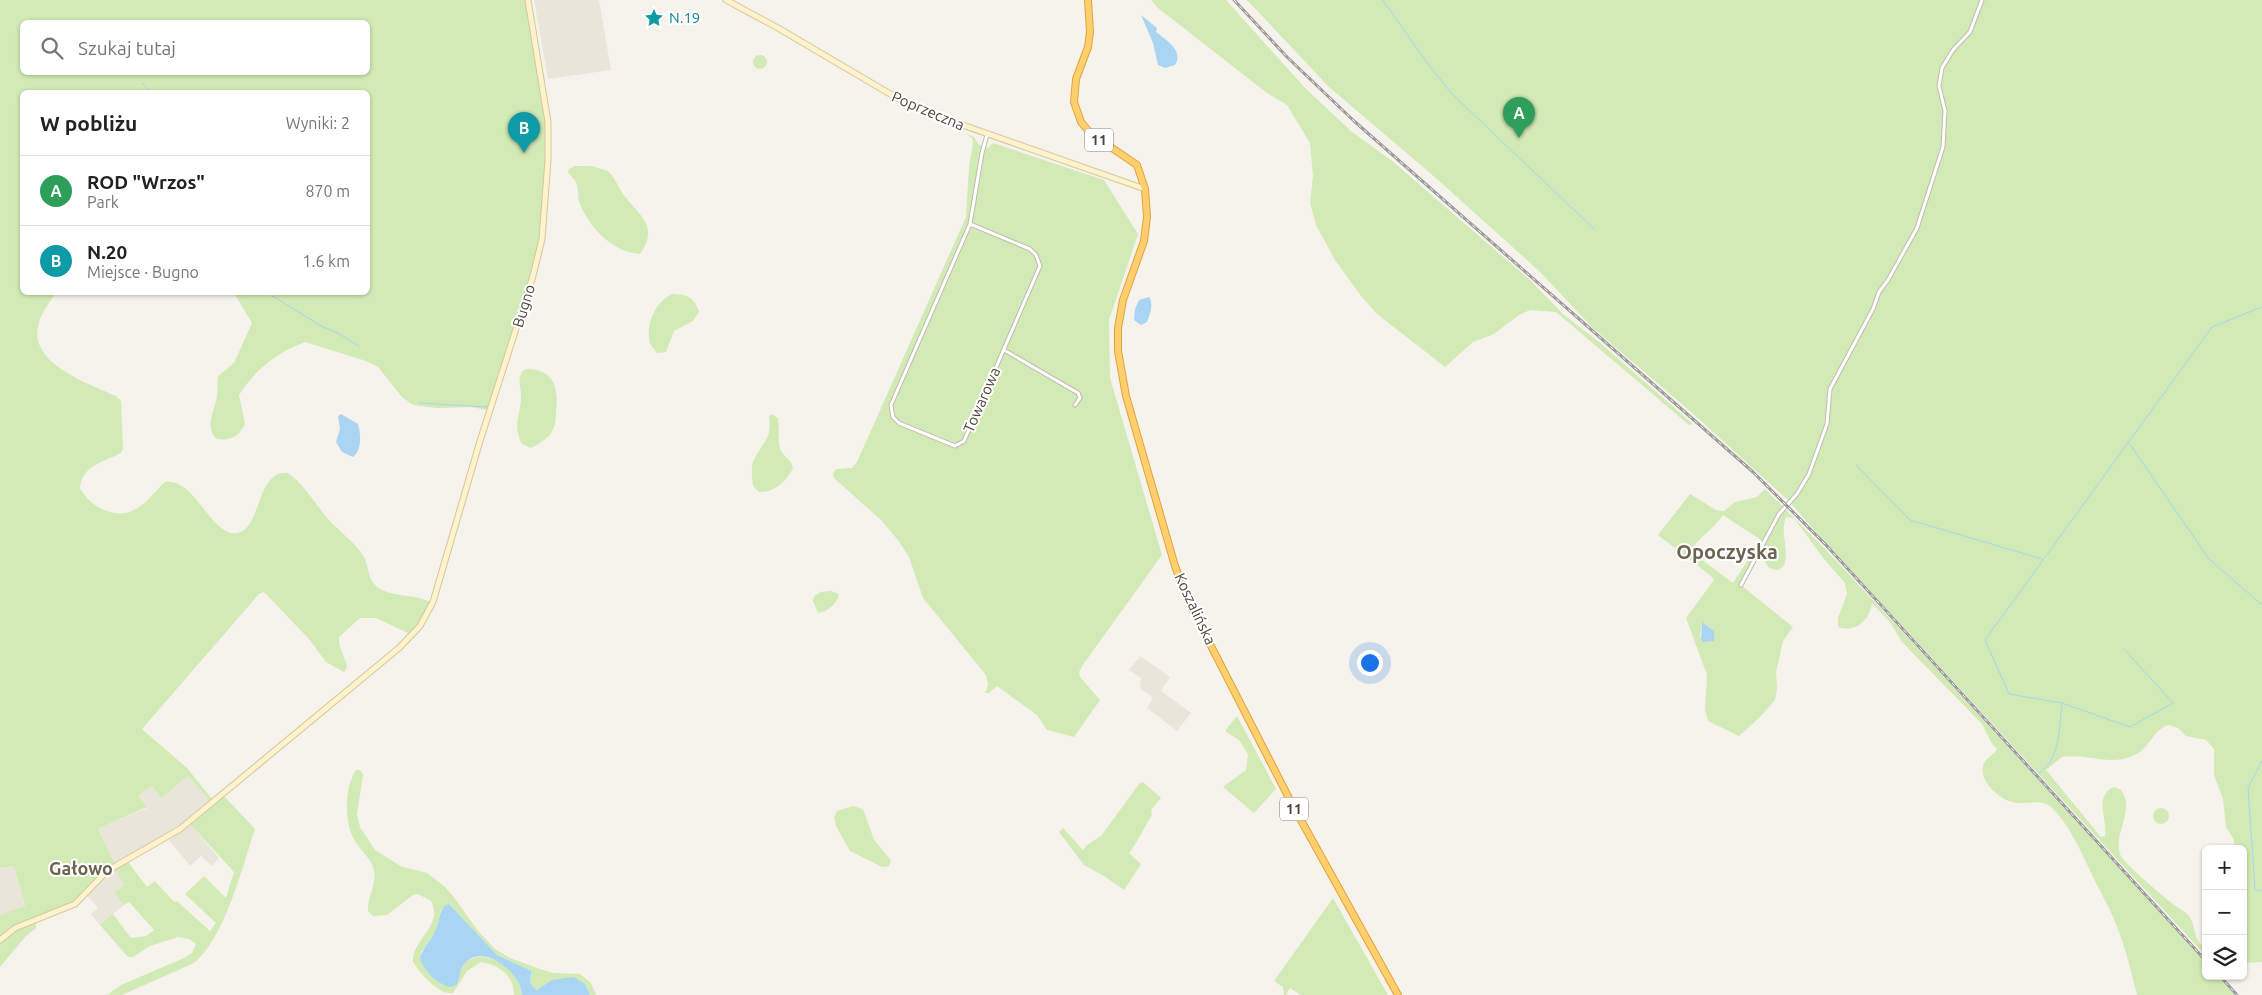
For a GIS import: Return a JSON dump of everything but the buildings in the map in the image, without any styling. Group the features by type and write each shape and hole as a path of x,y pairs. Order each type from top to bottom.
{"highway":[{"name":"11","path":"1088,0 1090,32 1088,47 1076,79 1074,102 1077,112 1090,133 1137,165 1145,189"},
{"name":"Koszalińska","path":"1145,189 1147,217 1145,235 1123,300 1119,318 1118,351 1126,396 1175,566 1189,603 1288,796 1398,995"}],"street":[{"name":"Bugno","path":"0,940 15,928 75,904 107,871 180,828 399,648 420,626 433,602 480,441 533,276 542,239 548,160 548,122 528,0"},
{"name":"Poprzeczna","path":"726,0 794,37 901,102 932,116 1145,189"},
{"path":"1741,585 1779,514 1797,494 1809,474 1827,424 1830,389 1873,309 1879,292 1888,280 1916,228 1943,147 1945,111 1939,86 1942,68 1953,50 1970,32 1982,0"},
{"path":"970,224 982,153 987,135"},
{"name":"Towarowa","path":"970,224 1030,249 1036,255 1039,263 1038,273 1004,350 964,441 959,446 952,445 900,423 892,413 891,405 893,398 970,224"},
{"name":"Towarowa","path":"1004,350 1078,393 1080,398 1075,405"}],"shaded area":[{"path":"534,0 599,0 611,70 548,79"},
{"path":"1140,656 1170,677 1161,691 1191,713 1177,731 1147,708 1153,698 1140,688 1141,678 1129,670"},
{"path":"188,776 210,801 165,836 115,864 98,829 147,808 138,796 152,786 161,797"},
{"path":"190,824 219,858 212,866 201,856 190,866 169,840"},
{"path":"14,866 25,907 0,915 0,868"},
{"path":"115,869 124,885 114,893 124,905 100,925 91,914 98,908 87,895 101,879"}],"green space":[{"path":"0,0 526,0 545,123 546,155 543,204 536,253 526,293 487,410 471,407 437,408 413,405 402,397 378,367 366,361 305,342 276,357 245,386 239,395 245,424 237,435 230,439 216,439 213,434 211,418 217,396 218,376 234,363 252,323 235,295 370,295 370,90 20,90 20,295 55,295 39,322 38,340 43,352 64,371 116,396 121,401 123,449 121,453 89,469 82,480 80,488 84,495 104,510 112,513 128,512 136,509 148,500 165,482 176,483 185,488 194,497 219,526 228,532 237,533 245,529 251,521 264,489 270,480 278,474 288,473 305,489 328,519 363,555 371,579 376,586 388,592 417,597 430,602 410,634 376,618 360,618 339,637 347,668 344,672 326,662 309,639 266,594 263,592 259,594 142,729 187,768 212,799 210,801 188,776 161,798 152,786 138,796 147,807 98,829 115,864 98,875 73,902 14,926 0,937 0,915 25,906 14,866 0,868"},
{"path":"1151,0 1226,0 1305,88 1351,131 1392,161 1530,280 1563,314 1599,342 1693,424 1689,425 1556,312 1530,310 1519,315 1494,334 1473,342 1445,367 1377,314 1361,296 1335,260 1316,225 1310,203 1313,176 1310,143 1287,105 1267,93 1158,8"},
{"path":"1247,0 2262,0 2262,962 2247,963 2247,845 2235,845 2226,827 2223,799 2214,775 2214,749 2206,740 2186,736 2178,728 2169,725 2159,730 2144,748 2135,755 2116,760 2072,756 2062,757 2046,770 2101,837 2105,836 2104,796 2114,787 2121,790 2125,797 2126,805 2119,838 2122,858 2190,917 2198,941 2202,946 2202,952 1788,500 1690,411 1593,328 1538,270 1437,179 1329,87"},
{"path":"757,55 763,55 767,62 763,69 757,69 753,65 753,59"},
{"path":"966,134 974,137 978,144 988,148 993,143 1104,180 1138,234 1109,320 1110,378 1162,555 1079,672 1080,677 1100,700 1074,737 1047,730 1037,715 997,686 989,693 985,693 988,685 986,675 923,598 909,557 898,540 881,520 834,478 833,474 836,469 852,468 857,462 966,217 969,167 973,143 972,138"},
{"path":"575,166 591,166 608,171 613,176 623,194 641,215 648,228 646,244 640,254 620,249 611,244 590,222 579,202 578,187 575,180 568,172 569,169"},
{"path":"672,294 689,297 695,303 699,312 693,321 674,331 666,352 657,353 650,343 649,329 651,321 661,302"},
{"path":"526,369 543,372 549,377 553,382 557,396 556,418 553,430 548,437 531,448 522,444 517,425 521,403 520,378 522,372"},
{"path":"772,414 778,418 781,451 791,462 793,468 787,477 775,488 759,492 753,486 752,464 768,435 769,417"},
{"path":"1765,489 1794,518 1786,517 1784,523 1786,555 1783,567 1778,570 1769,568 1760,553 1742,586 1793,627 1783,641 1776,672 1777,689 1775,700 1739,736 1708,721 1705,710 1707,675 1686,618 1714,580 1658,535 1690,494 1716,510 1724,511 1735,502 1757,497","holes":["1723,515 1761,540 1733,583 1690,551","1702,622 1711,628 1714,641 1703,642 1700,636"]},
{"path":"1794,518 1914,644 2202,959 2202,980 2222,980 2235,995 2137,995 2125,949 2113,916 2067,826 2050,806 2040,803 2012,802 2001,797 1991,789 1984,778 1983,766 1985,761 1997,749 1992,744 1982,724 1902,642 1890,622 1875,606 1872,604 1868,616 1855,627 1838,627 1838,618 1847,594 1845,583 1824,559"},
{"path":"831,591 839,594 837,601 828,609 818,613 813,601 814,596 821,592"},
{"path":"1237,716 1276,789 1254,813 1223,787 1246,770 1248,754 1239,740 1225,731"},
{"path":"356,770 360,770 363,774 357,814 360,827 375,850 402,867 427,873 444,886 478,931 495,949 510,958 553,973 580,974 591,983 596,995 590,995 585,984 562,979 552,980 537,990 530,982 532,971 497,955 449,904 441,910 436,931 421,952 432,975 442,985 459,980 462,968 468,960 486,957 506,966 514,974 522,995 514,995 511,982 504,972 488,963 481,962 467,971 453,993 441,991 430,982 413,962 417,946 434,918 431,901 418,894 413,895 387,915 373,916 368,911 375,875 374,870 371,862 357,845 351,834 347,816 349,786"},
{"path":"1143,782 1161,798 1151,810 1152,815 1129,853 1141,864 1124,890 1084,865 1059,832 1063,828 1083,850 1101,836 1139,784"},
{"path":"224,796 255,829 231,901 215,937 205,952 194,963 122,995 107,995 121,985 184,958 192,953 196,944 189,939 178,937 150,946 133,957 128,957 100,925 113,914 131,938 146,936 154,930 129,902 124,905 114,893 124,885 115,869 128,862 147,887 155,881 174,902 177,901 210,931 216,923 185,894 204,876 226,898 234,872 190,824"},
{"path":"853,806 863,809 874,840 891,860 889,866 882,867 850,851 836,826 834,817 837,811"},
{"path":"2161,808 2167,810 2169,816 2167,822 2161,824 2155,822 2153,816 2155,810"},
{"path":"1333,898 1388,995 1301,995 1290,988 1286,995 1284,995 1283,987 1274,981"},
{"path":"36,922 36,928 26,936 0,967 0,944 16,930"}],"water":[{"path":"1141,15 1157,28 1156,32 1176,50 1177,60 1175,65 1165,68 1158,65 1153,43"},
{"path":"1149,297 1151,303 1150,313 1147,322 1141,325 1134,320 1135,309 1139,300"},
{"path":"341,414 358,424 360,442 358,450 353,457 342,452 336,442 340,429 338,416"},
{"path":"1702,622 1714,631 1714,641 1703,642 1701,639"},
{"path":"449,904 497,955 532,971 531,983 537,990 552,980 574,977 585,984 590,995 522,995 519,983 513,974 494,959 479,956 471,958 465,963 456,985 452,987 447,986 437,981 428,973 420,959 437,927 443,908"}],"waterway":[{"path":"1383,0 1425,60 1452,94 1595,230"},
{"path":"142,83 148,90"},
{"path":"271,295 323,327 338,333 359,346"},
{"path":"2124,649 2173,703 2130,727 2062,703 2009,694 1985,640 2212,327 2262,307"},
{"path":"419,403 487,407"},
{"path":"2129,443 2209,559 2262,605"},
{"path":"1856,465 1910,520 2042,559"},
{"path":"2039,773 2051,760 2058,742 2062,703"},
{"path":"2262,761 2248,788 2255,890 2262,891"}],"railway":[{"path":"1234,0 1287,57 1354,121 1753,472 1826,545 2202,957"},
{"path":"2224,980 2237,995"}],"place":[{"name":"N.19","path":"654,18"},
{"name":"ROD \"Wrzos\"","path":"1519,138"},
{"name":"N.20","path":"524,153"}],"district":[{"name":"Opoczyska","path":"1727,552"},
{"name":"Gałowo","path":"81,869"}]}
